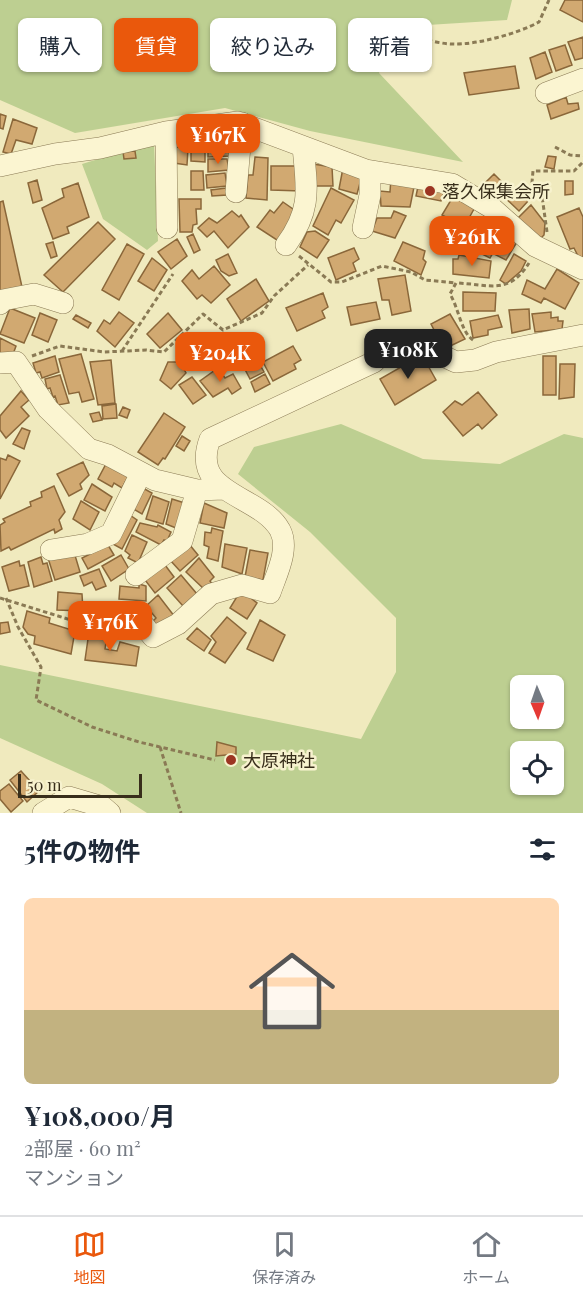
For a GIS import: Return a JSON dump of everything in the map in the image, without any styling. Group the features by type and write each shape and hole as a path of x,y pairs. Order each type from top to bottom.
{"street":[{"path":"546,93 583,79"},
{"path":"236,192 242,123"},
{"path":"0,166 55,154 100,148 166,132 242,123 370,171 452,184 492,208 539,249 583,269"},
{"path":"166,132 167,228"},
{"path":"286,245 301,224 308,192 303,147"},
{"path":"363,228 370,195 370,171"},
{"path":"0,304 3,300 34,294 63,303"},
{"path":"147,630 178,624 211,594 242,585 270,593 283,554 280,530 264,514 224,489 207,468 204,453 210,439 374,362 396,341 409,340 456,362 476,360 503,351 583,335"},
{"path":"8,362 48,408 89,449 108,455 155,480 197,490 224,489"},
{"path":"51,550 88,544 111,534 141,472"},
{"path":"136,575 182,542 197,490"},
{"path":"43,813 69,797 103,807 110,813"}],"path":[{"path":"432,43 454,45 494,38 540,22 549,0"},
{"path":"555,147 570,155 583,156"},
{"path":"286,245 331,282 342,282 382,266 411,272 425,280 504,287 517,279 547,236 547,219 542,196 532,182 533,171 574,171 583,162"},
{"path":"8,362 60,346 104,352 146,350 164,352 203,314 224,330 262,313 274,296 308,264"},
{"path":"122,351 173,274"},
{"path":"456,283 450,294 459,309 462,325 470,339 503,351"},
{"path":"0,598 100,629 147,630"},
{"path":"6,598 18,627 41,667 36,700 92,727 160,747 216,760"},
{"path":"160,747 181,813"}],"green space":[{"path":"0,0 512,0 507,20 432,25 432,18 348,18 348,72 379,72 463,162 310,131 225,108 75,133 0,100"},
{"path":"154,142 158,241 147,250 103,219 82,164"},
{"path":"341,424 423,459 500,464 564,434 583,438 583,813 147,813 102,784 0,738 0,665 361,739 396,672 396,618 310,532 238,474 254,447"}],"building":[{"path":"565,0 583,0 583,22 560,10"},
{"path":"583,37 583,58 575,60 568,42"},
{"path":"565,45 572,65 556,71 549,50"},
{"path":"545,52 552,72 536,79 530,58"},
{"path":"515,66 519,88 469,95 464,73"},
{"path":"566,97 568,104 578,103 579,109 551,119 547,105"},
{"path":"0,114 6,116 3,129 0,128"},
{"path":"13,119 37,128 32,144 16,140 11,154 3,152"},
{"path":"229,130 231,140 209,142 209,132"},
{"path":"228,143 230,156 208,157 208,144"},
{"path":"191,144 205,145 205,162 191,161"},
{"path":"174,147 188,148 187,165 174,163"},
{"path":"135,151 136,158 124,159 123,152"},
{"path":"548,156 556,157 554,169 545,167"},
{"path":"255,157 268,158 267,200 246,198 248,175 253,175"},
{"path":"208,159 227,159 229,170 208,172"},
{"path":"313,164 332,167 333,186 313,186"},
{"path":"271,166 301,166 301,191 271,190"},
{"path":"343,168 363,172 357,194 339,189"},
{"path":"191,171 203,171 204,190 191,190"},
{"path":"225,173 227,186 207,188 206,175"},
{"path":"494,174 503,183 497,191 486,182"},
{"path":"391,178 415,182 410,207 381,206 380,191 390,192"},
{"path":"37,180 42,200 33,203 28,183"},
{"path":"565,181 573,181 573,194 565,195"},
{"name":"落久保集会所","path":"419,182 445,187 441,201 416,196"},
{"path":"78,183 89,217 67,227 69,233 53,239 42,208 64,197 62,189"},
{"path":"507,183 528,201 519,211 499,192"},
{"path":"226,188 227,195 212,196 211,190"},
{"path":"331,188 354,200 341,223 336,220 328,235 313,226"},
{"path":"454,195 474,209 464,227 442,215"},
{"path":"179,199 201,199 201,209 196,209 197,224 193,225 192,232 180,232"},
{"path":"3,201 22,287 0,291 0,202"},
{"path":"283,202 300,214 280,242 257,227 270,210 274,213"},
{"path":"531,205 545,223 544,235 540,239 517,219"},
{"path":"579,208 583,217 583,257 579,258 574,248 570,249 557,217"},
{"path":"232,211 239,217 241,215 249,227 228,248 214,231 207,237 198,228 209,218 217,223"},
{"path":"394,211 406,216 395,238 372,231 377,218 391,218"},
{"path":"98,222 115,239 63,292 44,275"},
{"path":"479,222 502,237 490,258 466,246"},
{"path":"315,231 329,240 317,258 300,247 307,232"},
{"path":"193,234 200,250 194,253 187,237"},
{"path":"505,234 517,242 506,260 494,254"},
{"path":"177,239 187,256 171,269 158,252"},
{"path":"53,242 57,256 51,258 46,244"},
{"path":"403,242 425,251 423,259 426,262 421,275 394,261"},
{"path":"127,244 144,254 119,300 102,290"},
{"path":"354,248 359,259 353,263 356,271 336,280 328,258"},
{"path":"228,254 237,273 229,276 221,271 216,260"},
{"path":"514,254 526,261 521,271 506,284 500,280"},
{"path":"459,255 491,261 489,278 453,274 453,259 458,259"},
{"path":"152,258 167,270 154,291 138,281"},
{"path":"214,266 230,285 211,303 202,295 197,299 182,281 192,270 199,279"},
{"path":"557,269 579,283 565,309 544,298 541,303 522,294 527,280 545,289"},
{"path":"405,275 411,311 392,315 389,300 382,300 378,279"},
{"path":"256,279 269,301 241,321 227,299"},
{"path":"463,292 496,293 495,311 463,311"},
{"path":"323,293 328,307 322,311 325,318 297,331 286,308"},
{"path":"376,302 380,319 351,325 347,307"},
{"path":"10,308 35,318 24,343 0,334"},
{"path":"529,309 530,329 512,333 509,310"},
{"path":"119,312 134,323 115,347 97,331 104,320 110,324"},
{"path":"551,312 551,318 558,317 558,321 563,321 562,329 535,332 532,314"},
{"path":"40,313 57,320 48,342 32,335"},
{"path":"168,313 182,330 160,348 147,334"},
{"path":"450,314 465,339 444,349 431,324"},
{"path":"76,315 91,323 88,328 73,319"},
{"path":"498,315 502,327 488,330 488,335 473,338 470,321"},
{"path":"0,338 16,346 12,357 0,353"},
{"path":"259,342 262,349 255,352 252,345"},
{"path":"293,346 301,360 294,364 296,369 273,381 263,362"},
{"path":"251,349 264,372 250,379 238,356"},
{"path":"81,354 94,399 82,402 79,392 69,394 59,359"},
{"path":"422,355 436,380 395,405 380,379"},
{"path":"55,356 59,372 42,378 40,372 36,373 33,363"},
{"path":"543,356 556,356 556,395 543,395"},
{"path":"111,360 115,403 98,405 90,362"},
{"path":"168,362 180,362 186,373 171,389 160,380"},
{"path":"560,364 575,364 574,397 559,399"},
{"path":"218,368 225,378 233,374 241,388 232,394 228,388 213,397 200,381"},
{"path":"265,374 270,384 255,392 251,382"},
{"path":"60,375 69,403 58,405 50,388 47,389 45,379"},
{"path":"192,377 206,395 193,404 179,385"},
{"path":"21,391 29,400 21,407 29,416 6,438 0,430 0,416"},
{"path":"478,392 497,415 482,429 478,424 463,436 443,412 455,401 462,405"},
{"path":"116,404 117,418 103,419 102,406"},
{"path":"123,407 130,410 127,418 119,415"},
{"path":"99,412 102,420 93,422 90,414"},
{"path":"164,413 185,427 165,459 163,458 158,465 138,452"},
{"path":"22,428 30,431 24,449 13,444"},
{"path":"182,436 190,441 184,451 176,446"},
{"path":"8,455 20,461 0,499 0,458 6,460"},
{"path":"83,462 89,475 80,484 82,489 69,496 57,474"},
{"path":"107,462 129,475 122,488 114,483 112,487 98,479"},
{"path":"92,484 112,497 105,511 84,500"},
{"path":"54,486 65,512 59,520 62,529 55,533 54,529 11,550 9,547 1,551 0,525 5,522 3,519 31,506 30,502 42,497 41,492"},
{"path":"141,487 152,493 142,514 130,507"},
{"path":"153,496 169,502 163,524 146,519"},
{"path":"172,499 188,504 181,530 166,524"},
{"path":"81,501 99,512 90,530 73,519"},
{"path":"204,503 227,513 224,528 200,523"},
{"path":"127,513 137,520 122,549 111,543"},
{"path":"140,523 157,527 158,525 171,532 167,541 164,540 161,545 136,532"},
{"path":"212,528 223,531 218,561 207,558 209,547 204,545 205,532 211,533"},
{"path":"132,535 147,542 138,563 128,558 130,555 125,551"},
{"path":"189,544 198,555 180,571 170,560"},
{"path":"225,544 247,548 242,574 222,567"},
{"path":"108,545 114,555 88,569 82,558"},
{"path":"250,550 268,553 263,580 245,577"},
{"path":"74,552 80,572 55,580 48,558"},
{"path":"121,555 129,569 111,581 102,566"},
{"path":"41,557 43,564 47,563 52,581 34,587 28,562"},
{"path":"199,558 214,577 210,581 212,584 205,590 186,572"},
{"path":"19,561 20,566 24,565 29,586 9,591 2,567"},
{"path":"165,565 174,577 155,593 145,580"},
{"path":"99,569 106,586 96,590 92,582 84,586 80,576"},
{"path":"181,575 197,594 183,606 167,588"},
{"path":"139,584 146,586 146,601 119,599 120,586 139,588"},
{"path":"241,590 257,603 247,619 230,608"},
{"path":"58,592 82,594 83,611 57,610"},
{"path":"158,595 175,617 158,628 153,621 156,618 146,606"},
{"path":"27,611 50,618 49,623 75,631 71,654 34,644 35,636 28,634 23,627"},
{"path":"227,617 246,633 225,663 209,653 216,642 211,636"},
{"path":"260,620 285,635 273,661 247,649"},
{"path":"8,622 10,632 0,634 0,623"},
{"path":"197,628 211,640 204,651 187,639"},
{"path":"89,632 107,636 105,649 117,651 120,642 139,647 136,666 85,660"},
{"path":"217,742 236,747 236,754 216,756"},
{"path":"21,771 39,791 27,802 10,780"},
{"path":"9,784 23,801 11,812 0,799 0,791"}],"place":[{"name":"落久保集会所","path":"430,191"},
{"name":"大原神社","path":"231,760"}]}
